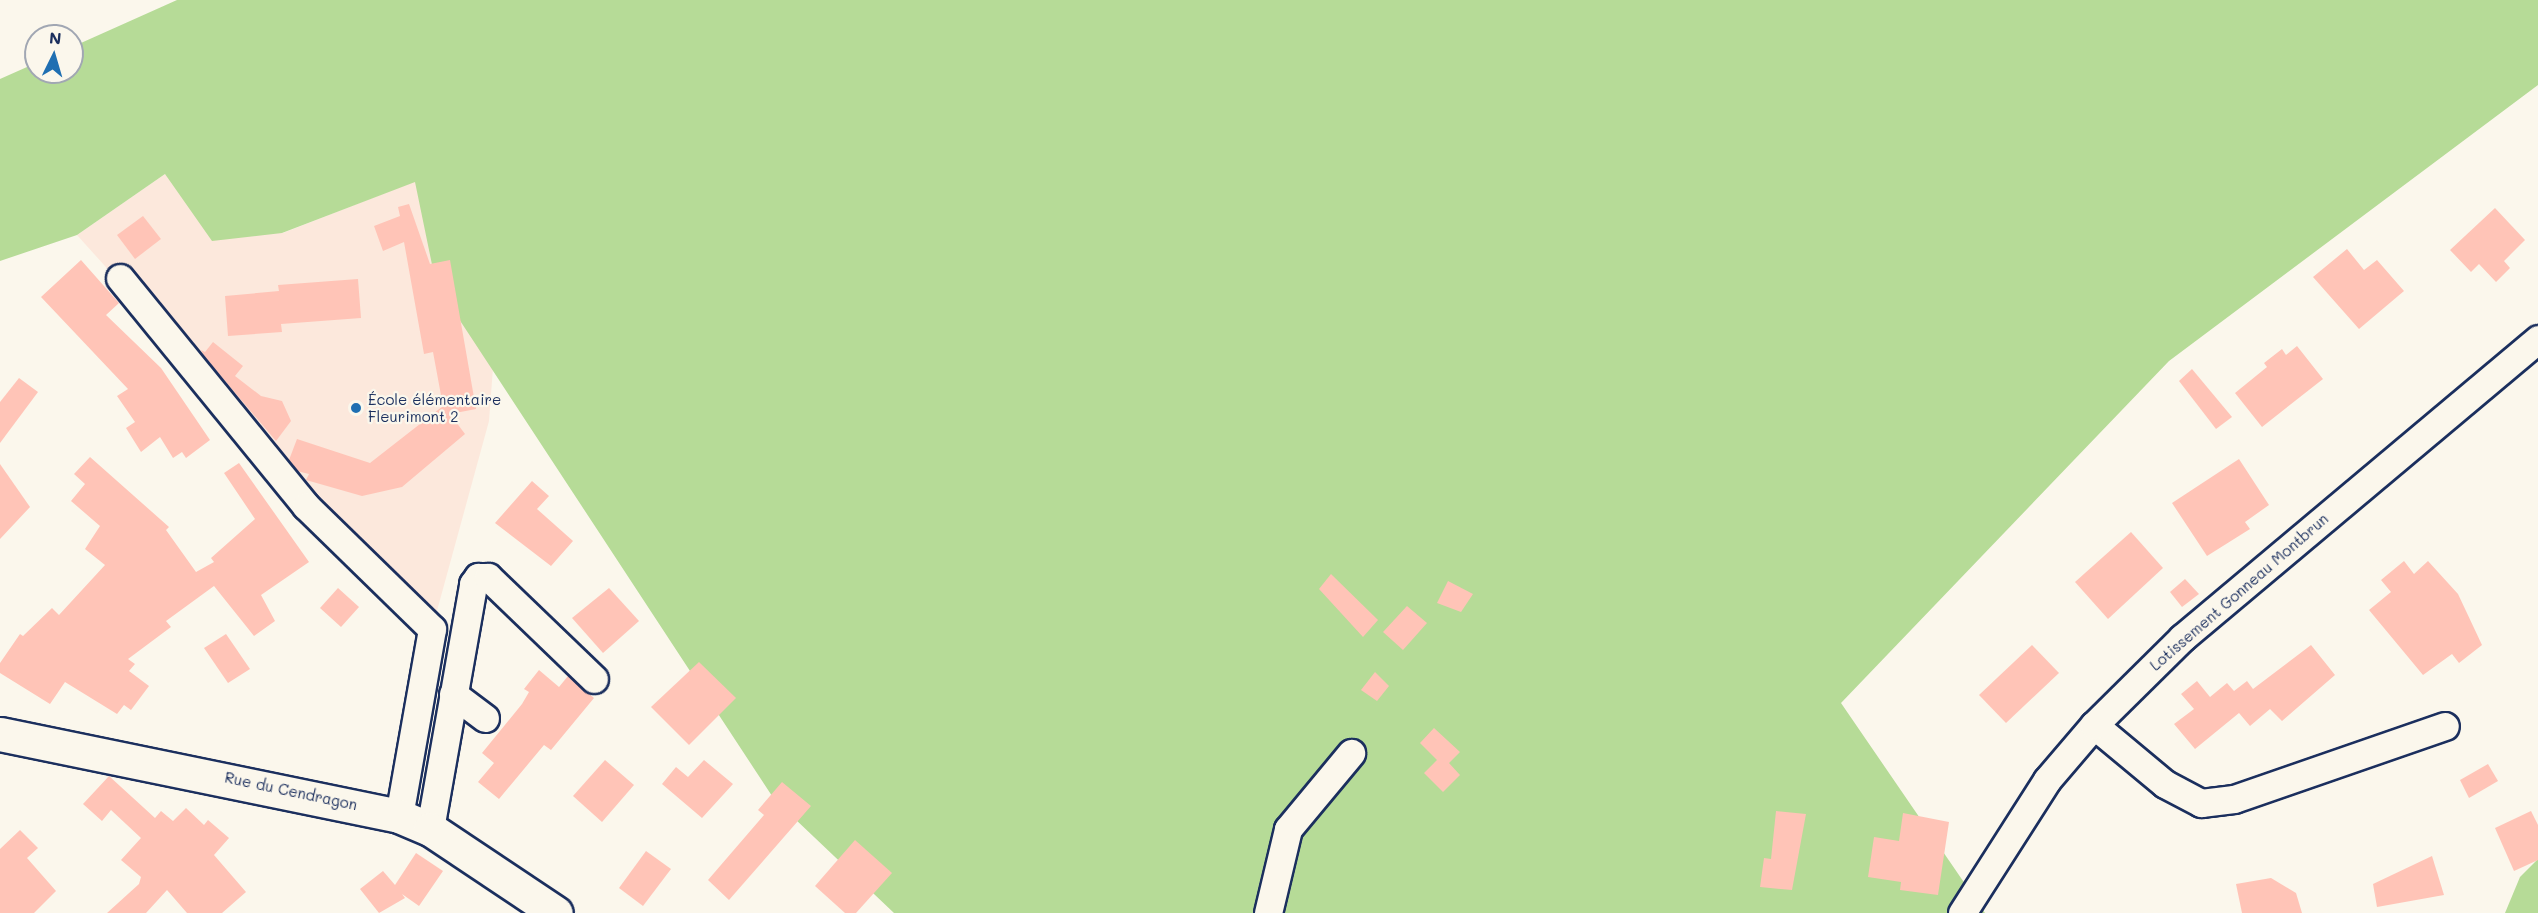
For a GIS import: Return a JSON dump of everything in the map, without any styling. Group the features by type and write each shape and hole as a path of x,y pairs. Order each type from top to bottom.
{"main road":[{"name":"Rue du Cendragon","path":"0,734 399,816 430,828 556,913"}],"street":[{"path":"120,278 306,506 432,629 399,816"},
{"name":"Lotissement Gonneau Montbrun","path":"1962,913 2047,780 2094,725 2182,638 2538,339"},
{"path":"430,828 473,584 478,577 488,577 594,679"},
{"path":"453,694 485,718"},
{"path":"2094,725 2164,784 2201,803 2234,799 2445,726"},
{"path":"1268,913 1288,828 1351,753"}],"shaded area":[{"name":"École élémentaire Fleurimont 2","path":"165,174 283,233 423,178 504,222 489,421 432,629 77,235"}],"green space":[{"path":"177,0 2538,0 2538,85 2169,361 1841,703 1985,913 894,913 774,799 436,284 415,182 282,233 212,241 165,174 77,235 0,261 0,79 24,68 24,84 84,84 84,42"},
{"path":"2538,859 2538,913 2505,913 2520,877"}],"building":[{"path":"409,204 430,264 450,260 476,409 450,414 465,434 402,487 362,496 306,480 309,474 297,471 289,460 297,439 370,463 443,406 433,352 424,354 404,242 383,251 374,226 400,216 398,207"},
{"path":"2495,208 2525,240 2504,261 2510,268 2496,282 2479,264 2471,272 2450,250"},
{"path":"143,216 161,239 135,259 117,235"},
{"path":"2347,249 2364,270 2377,260 2404,291 2359,329 2313,277"},
{"path":"81,260 119,303 106,315 161,368 210,440 186,458 182,452 173,458 160,437 141,452 126,428 135,422 117,396 128,389 41,297"},
{"path":"358,279 361,318 281,324 282,332 228,336 225,296 279,291 278,285"},
{"path":"213,342 243,366 235,376 261,396 282,401 291,421 276,441 204,356 201,350 205,352"},
{"path":"2297,346 2323,379 2262,427 2235,393 2267,367 2264,363 2282,349 2286,355"},
{"path":"2192,369 2232,417 2216,429 2179,381"},
{"path":"19,378 38,392 0,443 0,402"},
{"path":"90,457 169,527 166,530 196,572 214,562 211,558 255,519 224,473 239,463 309,562 261,595 275,621 254,636 214,586 166,621 171,627 128,659 135,664 129,671 149,686 131,710 124,705 117,714 65,682 50,704 0,673 0,663 20,634 23,636 52,608 59,615 105,565 85,549 100,526 71,501 85,484 74,474"},
{"path":"2239,459 2269,505 2245,522 2250,529 2207,556 2172,503"},
{"path":"0,464 30,507 0,539"},
{"path":"532,481 549,496 537,509 573,541 551,566 495,523"},
{"path":"2131,532 2163,568 2108,619 2075,582"},
{"path":"2404,561 2414,574 2428,561 2458,594 2482,645 2459,663 2452,654 2423,675 2369,610 2391,592 2381,580"},
{"path":"1331,574 1378,620 1363,637 1319,589"},
{"path":"2185,579 2199,594 2182,607 2170,592"},
{"path":"1448,581 1473,594 1461,612 1437,603"},
{"path":"338,588 359,607 341,627 320,608"},
{"path":"609,588 639,621 603,653 572,618"},
{"path":"1407,606 1427,623 1403,650 1383,632"},
{"path":"226,634 250,669 228,683 204,648"},
{"path":"2032,645 2059,673 2006,723 1979,695"},
{"path":"2311,645 2335,675 2282,721 2270,709 2250,726 2239,713 2195,749 2174,724 2194,709 2181,694 2197,681 2210,697 2227,683 2234,691 2247,681 2253,689"},
{"path":"699,662 736,698 689,745 651,707"},
{"path":"539,670 559,687 568,676 594,698 551,750 544,745 499,799 478,782 494,763 482,753 522,704 529,692 524,689"},
{"path":"1375,672 1389,686 1377,701 1361,690"},
{"path":"1434,728 1460,752 1449,763 1460,775 1443,792 1424,773 1437,760 1420,743"},
{"path":"605,760 634,785 602,822 573,796"},
{"path":"704,760 733,784 702,818 662,784 676,767 688,777"},
{"path":"2488,764 2498,781 2469,798 2460,780"},
{"path":"109,776 155,818 161,811 173,821 186,808 204,825 208,820 229,838 214,855 246,892 222,913 187,913 167,890 146,913 107,913 139,884 141,877 121,860 141,838 111,810 102,821 83,804"},
{"path":"782,782 811,806 729,900 708,880 764,815 758,810"},
{"path":"1776,811 1806,814 1792,890 1760,887 1764,858 1771,859"},
{"path":"2531,811 2538,825 2538,860 2514,871 2495,828"},
{"path":"1903,813 1949,822 1938,895 1900,890 1901,882 1868,877 1874,837 1899,841"},
{"path":"20,830 38,848 27,858 56,891 34,913 0,913 0,849"},
{"path":"855,840 892,873 856,913 845,913 815,886"},
{"path":"646,851 671,869 643,906 619,888"},
{"path":"416,853 443,871 419,906 402,894 405,898 379,913 360,889 383,871 395,885"},
{"path":"2432,856 2444,895 2377,907 2373,884"},
{"path":"2271,878 2296,893 2302,913 2242,913 2236,884"}],"place":[{"name":"École élémentaire Fleurimont 2","path":"356,408"}]}
